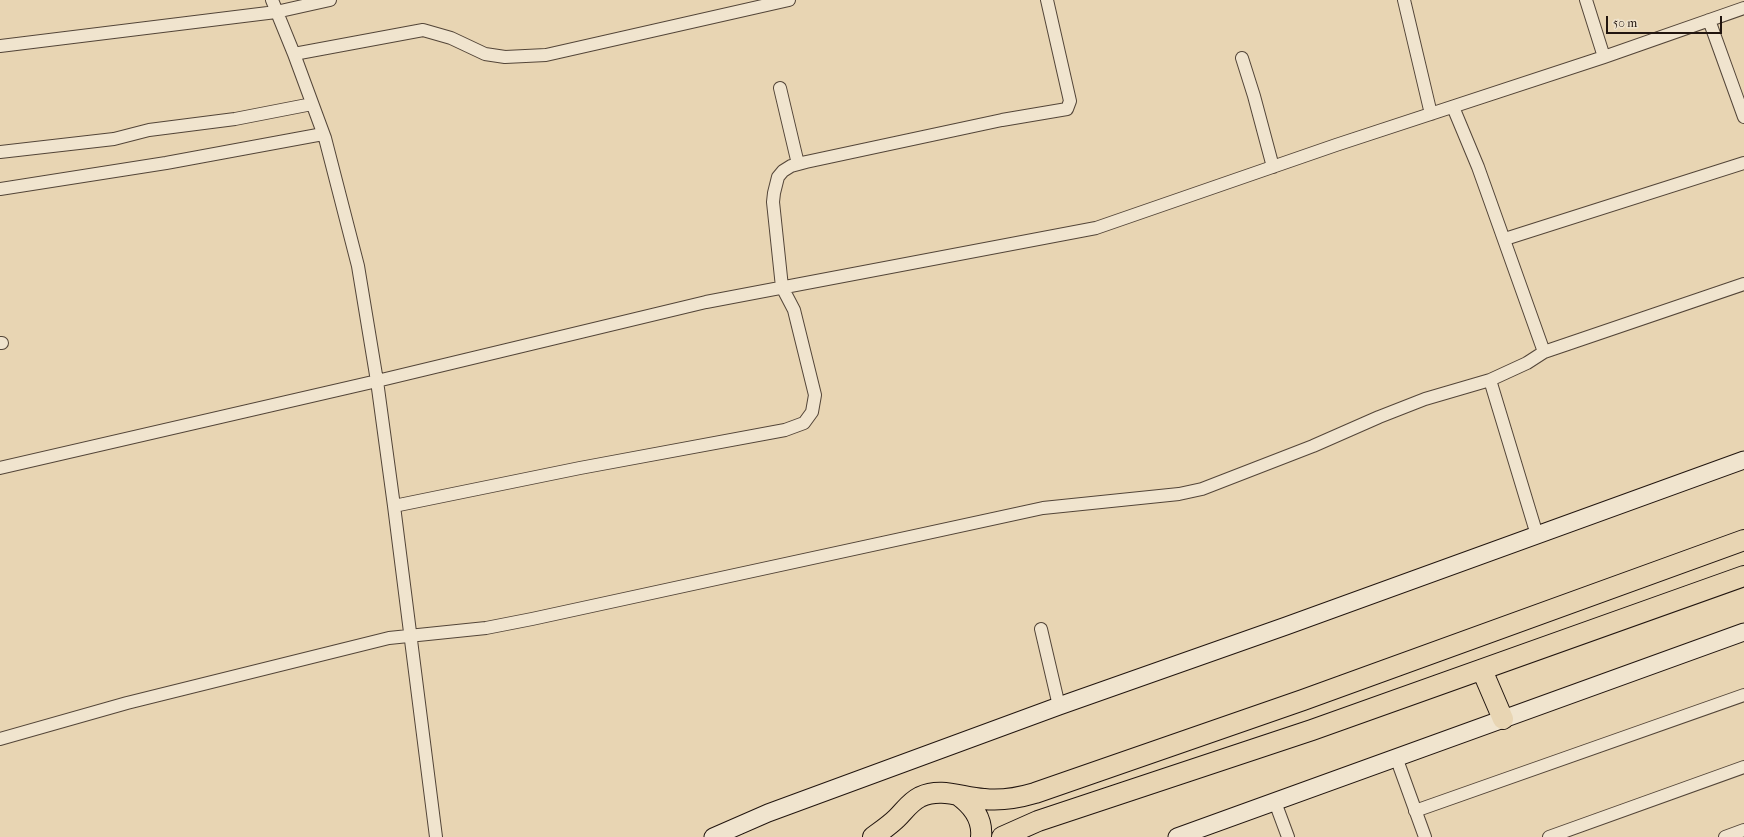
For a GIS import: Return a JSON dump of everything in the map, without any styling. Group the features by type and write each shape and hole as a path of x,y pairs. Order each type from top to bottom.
{"highway":[{"path":"873,837 898,817 911,803 929,794 938,792 997,800 1010,799 1035,793 1303,700 1744,540"},
{"path":"1002,837 1031,823 1312,730 1744,576"},
{"path":"1482,670 1503,719"},
{"path":"958,795 970,804 978,817 981,837"},
{"path":"896,837 898,817"}],"main road":[{"path":"713,837 768,813 1059,706 1744,460"},
{"path":"1178,837 1744,632"}],"street":[{"path":"272,0 294,54 323,134 358,266 377,381 436,837"},
{"path":"0,46 276,12 330,0"},
{"path":"294,54 423,30 451,38 471,49 485,54 505,57 521,57 546,54 789,0"},
{"path":"394,506 580,468 785,430 804,423 812,412 814,402 813,381 794,310 782,287 774,202 774,193 778,177 783,171 798,164 1002,120 1067,109 1070,101 1047,0"},
{"path":"1404,0 1431,114"},
{"path":"1586,0 1604,57"},
{"path":"0,468 377,381 706,302 1096,228 1604,57 1744,8"},
{"path":"1709,20 1744,117"},
{"path":"1242,58 1254,96 1273,168"},
{"path":"780,88 798,164"},
{"path":"0,152 114,139 149,130 235,119 312,104"},
{"path":"1453,107 1478,167 1505,239 1544,352"},
{"path":"0,188 166,163 323,134"},
{"path":"1505,239 1744,163"},
{"path":"0,739 127,703 410,634 447,633 486,628 532,619 1043,508 1179,494 1202,489 1313,446 1379,417 1425,399 1490,380 1527,363 1544,352 1744,284"},
{"path":"1490,380 1537,535"},
{"path":"1041,630 1059,706"},
{"path":"1415,811 1744,695"},
{"path":"1396,757 1425,837"},
{"path":"1549,837 1744,767"},
{"path":"1275,802 1288,837"},
{"path":"1725,837 1744,830"}]}
